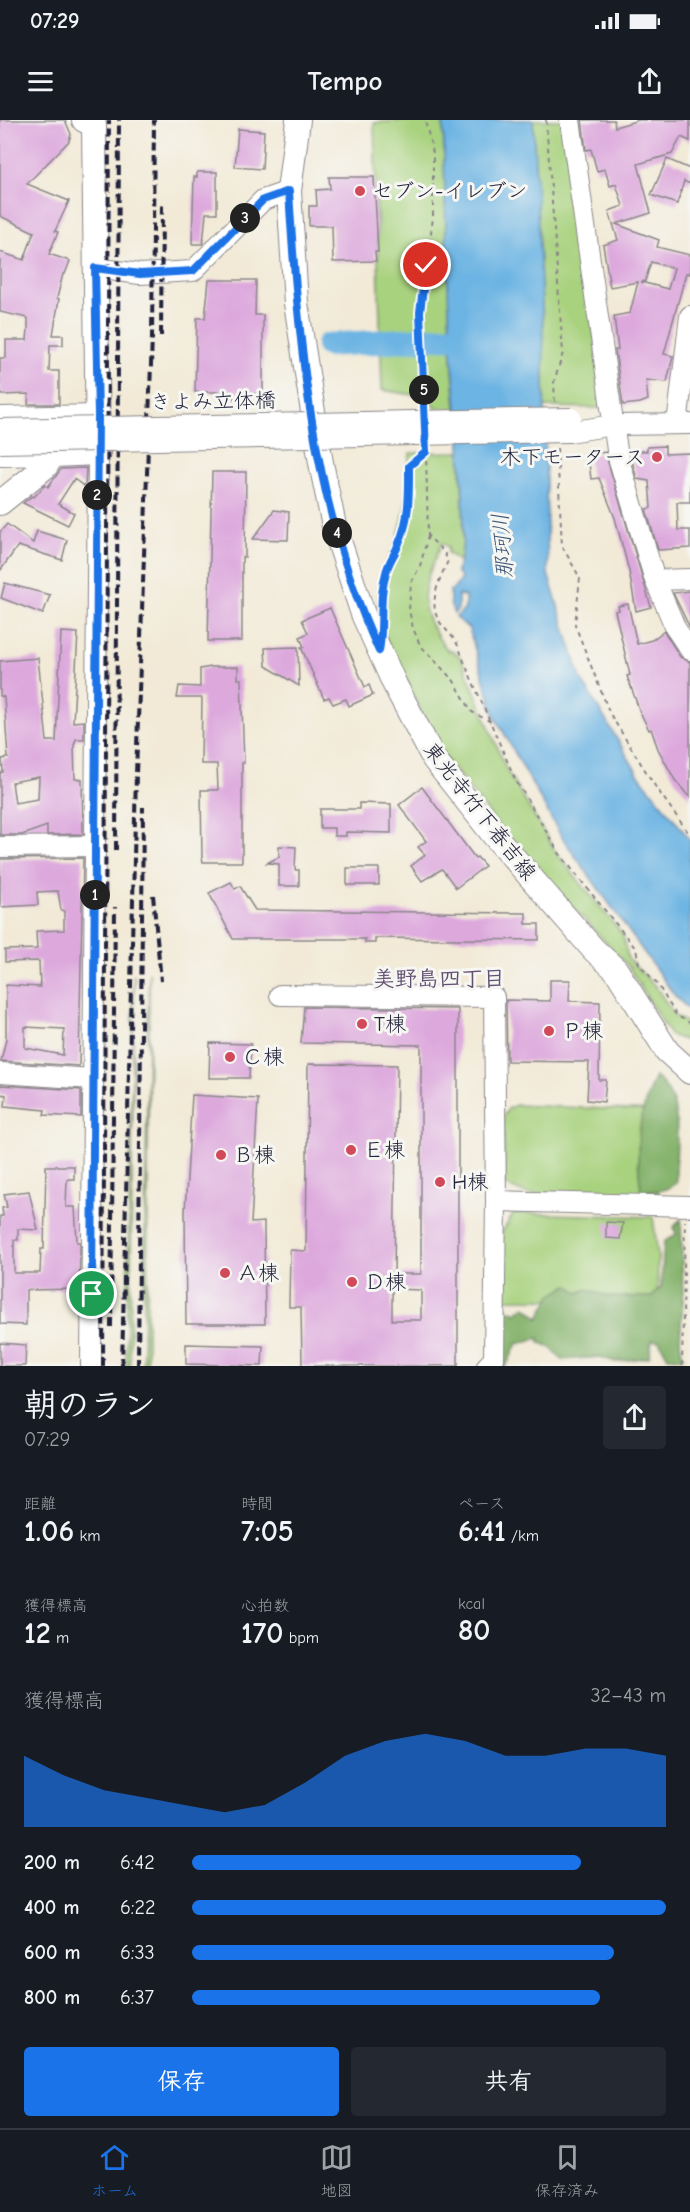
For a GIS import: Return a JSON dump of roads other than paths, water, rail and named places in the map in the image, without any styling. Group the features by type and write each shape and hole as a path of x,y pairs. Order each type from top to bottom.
{"main road":[{"name":"東光寺竹下春吉線","path":"298,120 289,191 296,303 321,463 334,526 363,614 395,685 434,759 493,834 594,950 616,970 667,1051 690,1072"},
{"path":"0,502 45,467 53,455 98,453 90,122"}],"street":[{"path":"570,120 618,456 655,580 676,629 690,650"},
{"path":"95,268 140,274 193,271 263,200 289,191"},
{"path":"566,430 613,425 683,424 690,320"},
{"path":"0,417 98,415"},
{"name":"きよみ立体橋","path":"0,429 566,430"},
{"name":"きよみ立体橋","path":"0,443 566,430"},
{"path":"91,1366 98,453"},
{"path":"0,456 53,455"},
{"path":"655,580 690,579"},
{"path":"0,847 95,846"},
{"path":"280,995 494,997 496,1201 494,1359 487,1366"},
{"path":"0,1073 93,1079"},
{"path":"496,1201 688,1206"}],"water":[{"name":"那珂川","path":"443,120 533,120 543,324 548,574 581,679 638,774 690,839 690,1011 675,996 561,836 495,717 469,629 456,617 465,609 465,596 458,595 458,609 454,614 450,603 450,590 453,590 461,579 456,571 461,555 463,495 450,331"}],"waterway":[{"path":"328,345 481,335"}],"railway":[{"path":"103,1366 109,120"},
{"path":"116,850 119,120"},
{"path":"122,1366 136,774 152,337 154,120"},
{"path":"161,336 162,204"},
{"path":"138,1366 143,807"},
{"path":"153,895 161,981"},
{"path":"111,1327 115,907"}],"place":[{"name":"セブン-イレブン","path":"360,191"},
{"name":"木下モータース","path":"657,457"},
{"name":"T棟","path":"362,1024"},
{"name":"Ｐ棟","path":"549,1031"},
{"name":"Ｃ棟","path":"230,1057"},
{"name":"Ｅ棟","path":"351,1150"},
{"name":"Ｂ棟","path":"221,1155"},
{"name":"H棟","path":"440,1182"},
{"name":"Ａ棟","path":"225,1273"},
{"name":"Ｄ棟","path":"352,1282"}],"district":[{"name":"美野島四丁目","path":"439,979"}]}
